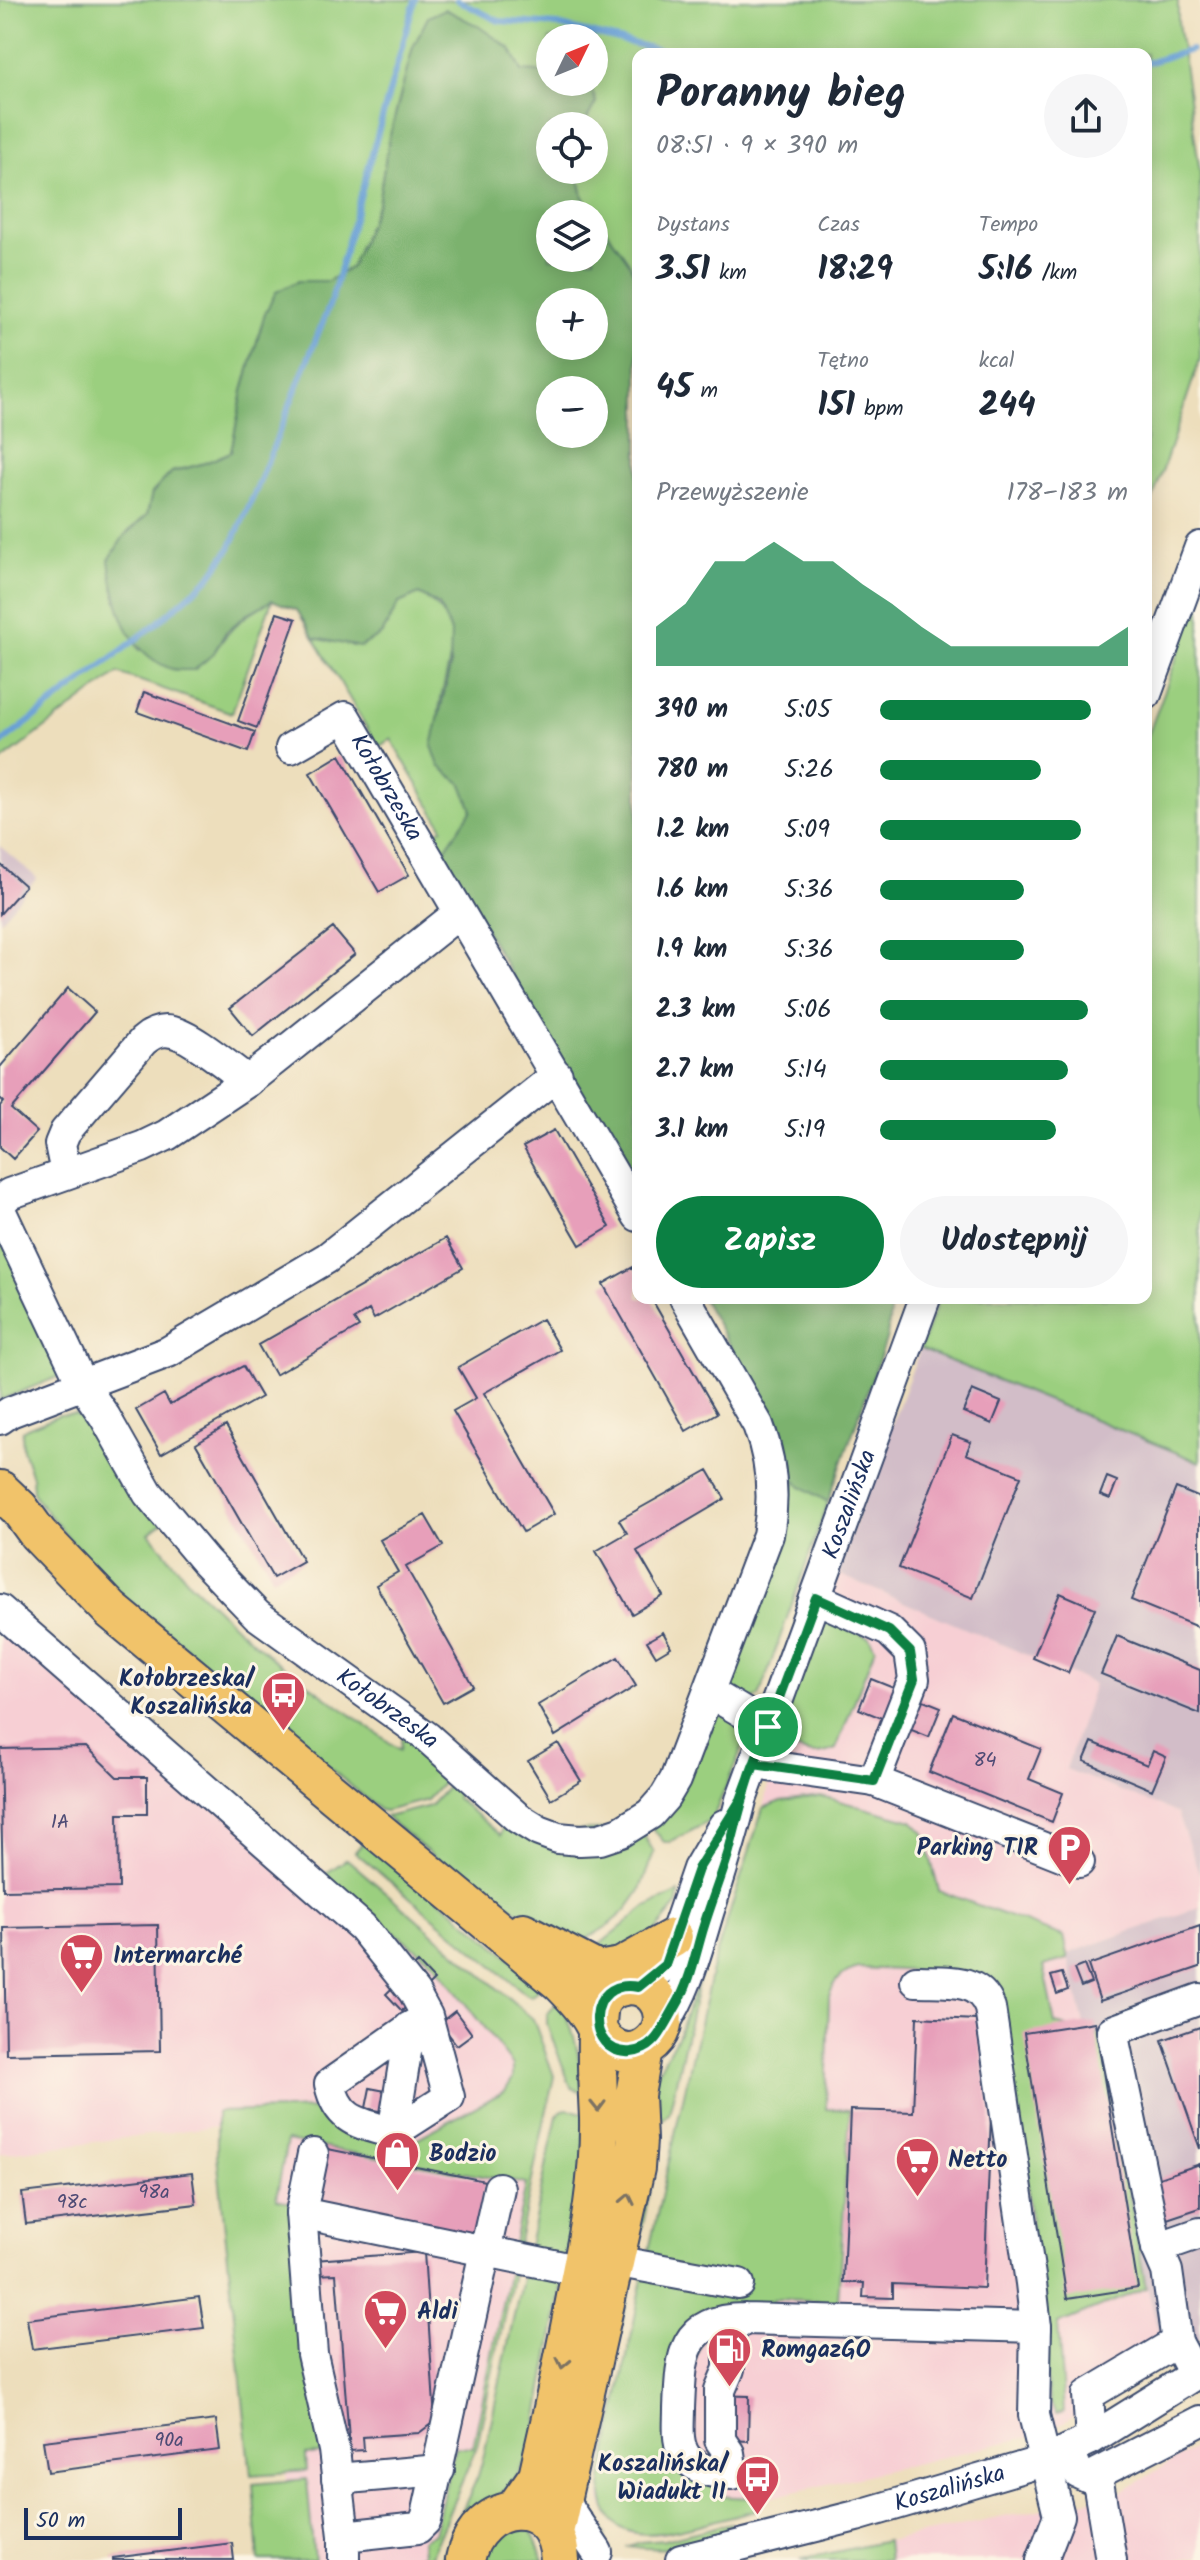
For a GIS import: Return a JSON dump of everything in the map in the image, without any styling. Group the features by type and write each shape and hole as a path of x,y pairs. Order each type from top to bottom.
{"main road":[{"path":"0,1490 111,1610 447,1890 560,1982 586,2011 601,2037 625,2052 652,2038 663,2017 656,1998 619,1982 447,1890"},
{"path":"0,1521 38,1534"},
{"path":"597,2028 598,2006 619,1982 621,1967 673,1938"},
{"name":"Koszalińska","path":"558,2546 562,2494 598,2266 597,2028"},
{"name":"Koszalińska","path":"515,2509 538,2476 598,2266 636,2158 635,2095 652,2038"},
{"path":"465,2560 474,2536 486,2523 503,2512 515,2509 539,2516 558,2546"}],"street":[{"path":"1152,678 1200,547"},
{"name":"Kołobrzeska","path":"291,748 345,717 632,1206"},
{"name":"Kołobrzeska","path":"459,913 248,1081 155,1142 9,1194 0,1203 83,1385 148,1493 166,1517 257,1615 427,1737 518,1818 558,1838 589,1840 611,1836 641,1821 659,1805 671,1788 768,1535 771,1477 758,1425 688,1304"},
{"path":"66,1173 60,1144 65,1132 143,1041 155,1033 178,1033 248,1081"},
{"path":"0,1419 10,1412 168,1352 340,1250 557,1075"},
{"name":"Koszalińska","path":"652,2038 678,2004 687,1982 741,1800 923,1304"},
{"path":"816,1598 889,1631 910,1652 914,1679 874,1781"},
{"path":"0,1610 362,1927 414,1992 383,2130"},
{"path":"709,1692 768,1727"},
{"path":"754,1764 874,1781 1079,1862"},
{"name":"Koszalińska","path":"673,1938 698,1869 741,1800"},
{"path":"916,1981 963,1983 975,1987 986,1997 1031,2283 1036,2327 1034,2415 1069,2450 1078,2473 1089,2478 1200,2421"},
{"path":"1197,2372 1177,2342 1167,2271 1157,2248 1112,2031 1200,1999"},
{"path":"408,2029 449,2097 383,2130 349,2120 340,2109 330,2084 408,2029"},
{"path":"313,2154 301,2213 312,2354 334,2450 344,2548 418,2528 426,2520 499,2188"},
{"path":"301,2213 485,2251 739,2284"},
{"path":"1157,2248 1200,2233"},
{"path":"704,2279 714,2322"},
{"path":"744,2319 729,2336 729,2369 737,2393 738,2436 730,2464 712,2473 696,2466 685,2456 679,2440 680,2374 684,2351 696,2334 714,2322 744,2319 1036,2327"},
{"path":"1042,2560 1059,2516 1069,2450 1088,2395 1177,2342"},
{"name":"Koszalińska","path":"681,2560 776,2549 1069,2450 1197,2372"},
{"path":"337,2479 439,2470"},
{"path":"1097,2476 1111,2560"},
{"path":"562,2494 569,2510 609,2556"},
{"path":"558,2546 609,2556"}],"shaded area":[{"path":"0,846 37,878 0,921"},
{"path":"920,1349 1200,1462 1200,1875 1177,1813 1066,1769 1094,1684 836,1573"},
{"path":"836,1573 1094,1684 1066,1769 1177,1813 1200,1875 1200,1907 1067,1954 1165,2360 1064,2423 1028,2437 777,2496 755,2503 756,2510 661,2535 631,2534 607,2514 601,2499 602,2479 645,2268 713,1965 763,1808 784,1715"},
{"path":"0,1597 215,1782 437,1963 544,2106 472,2447 423,2560 293,2560 257,2121 0,2154"},
{"path":"1200,1907 1200,2339 1165,2360 1067,1954"},
{"path":"1200,2444 1200,2556 1176,2560 795,2560 1120,2493"}],"green space":[{"path":"0,0 1178,0 1178,22 1200,172 1200,359 1152,501 1152,48 632,48 632,269 608,233 608,200 585,200 580,184 608,184 608,112 591,112 596,102 594,96 608,96 608,24 536,24 536,72 522,71 511,49 413,47 389,139 378,203 351,267 328,281 298,281 265,313 243,391 231,452 172,472 152,493 147,515 124,536 113,588 139,650 213,654 239,622 272,600 232,713 118,673 0,762"},
{"path":"445,9 478,26 511,49 522,71 536,72 536,96 594,96 596,102 591,112 536,112 536,184 580,184 585,200 536,200 536,272 608,272 608,233 632,269 632,1180 441,855 472,810 462,784 439,766 432,746 450,667 451,632 439,605 419,594 399,603 382,634 360,647 314,638 297,610 272,600 247,614 226,632 213,654 194,670 178,670 154,660 132,637 119,608 111,576 109,560 124,536 147,515 152,493 172,472 231,452 243,391 265,313 276,292 298,281 328,281 351,267 378,203 389,139 413,47 428,17"},
{"path":"419,594 436,605 451,631 450,661 439,710 439,766 462,784 472,810 441,855 430,836 443,828 391,739 378,747 314,638 360,647 382,634 399,603"},
{"path":"1200,595 1200,1462 920,1349 937,1304 1152,1304 1152,725"},
{"path":"0,1236 68,1373 0,1400"},
{"path":"705,1304 891,1304 887,1337 828,1502 801,1486 786,1469 770,1415"},
{"path":"75,1414 91,1425 162,1523 149,1533 190,1583 272,1658 400,1750 403,1728 449,1776 427,1800 380,1810 101,1577 37,1500 23,1450 22,1431 59,1415"},
{"path":"786,1469 801,1486 828,1502 759,1697 744,1699 726,1685 786,1502"},
{"path":"832,1621 869,1637 875,1648 836,1749 812,1754 788,1745 783,1734 784,1715 817,1634 822,1626"},
{"path":"719,1713 746,1729 748,1734 712,1820 670,1842 664,1842 649,1824 710,1716"},
{"path":"458,1775 461,1777 456,1798 501,1835 505,1816 526,1832 640,1829 654,1852 639,1892 627,1909 606,1927 575,1946 445,1866 386,1817 430,1806"},
{"path":"821,1796 912,1821 924,1833 939,1891 1063,1936 1068,1959 1043,1966 1055,2024 1101,2035 1146,2288 1058,2324 1064,2412 1056,2414 1049,2402 1024,2152 1000,1991 987,1976 979,1974 859,1968 848,1972 837,1981 829,1996 826,2109 850,2110 838,2301 773,2299 771,2309 712,2309 669,2437 715,2481 715,2496 754,2498 756,2510 660,2533 630,2532 618,2526 609,2516 602,2479 645,2268 713,1965 763,1808 781,1801"},
{"path":"366,1839 543,1985 532,1997 527,1995 355,1852"},
{"path":"347,1859 533,2019 554,2076 517,2251 514,2243 526,2184 287,2141 276,2199 291,2202 322,2454 306,2455 307,2471 251,2475 217,2155 217,2112 321,2109 331,2128 407,2144 505,2091 513,2078 513,2065 433,1962 322,1876"},
{"path":"679,1892 678,1904 640,1949 592,1960 593,1950 646,1907"},
{"path":"700,1974 669,2114 662,2120 650,2121 654,2078 678,2035"},
{"path":"559,1999 573,2034 585,2095 571,2087 547,2025 547,2015"},
{"path":"568,2109 586,2114 587,2141 532,2451 511,2486 481,2508 451,2560 440,2560 478,2476 484,2455 557,2116"},
{"path":"654,2140 659,2146 589,2484 591,2505 606,2536 582,2518 577,2483"},
{"path":"509,2270 513,2273 477,2446 429,2560 366,2560 423,2555 422,2540 434,2533 455,2446 473,2447"},
{"path":"307,2479 314,2560 259,2560 253,2484"},
{"path":"731,2523 732,2529 695,2544 656,2549 629,2546 664,2540"},
{"path":"508,2528 531,2530 544,2560 485,2560 496,2539"},
{"path":"887,2541 889,2560 802,2559"}],"building":[{"path":"277,613 296,619 257,728 238,721"},
{"path":"144,692 255,732 248,752 137,712"},
{"path":"340,755 409,875 379,892 310,773"},
{"path":"0,864 25,886 0,914"},
{"path":"333,928 355,954 253,1036 230,1008"},
{"path":"68,988 95,1012 11,1109 37,1132 13,1159 0,1147 0,1106 3,1102 0,1099 0,1067"},
{"path":"554,1130 610,1227 580,1245 523,1147"},
{"path":"446,1238 463,1268 374,1319 369,1310 354,1319 359,1327 275,1375 258,1345"},
{"path":"632,1268 632,1304 654,1304 717,1413 686,1431 603,1284"},
{"path":"542,1319 560,1350 484,1393 554,1514 523,1532 453,1411 476,1398 458,1367"},
{"path":"243,1366 261,1397 161,1454 136,1410 164,1394 170,1405"},
{"path":"972,1390 1001,1402 992,1424 963,1412"},
{"path":"226,1426 303,1561 273,1578 196,1444"},
{"path":"952,1435 971,1442 966,1454 1021,1476 973,1598 899,1568"},
{"path":"708,1470 725,1499 637,1551 663,1596 632,1614 596,1551 627,1533 619,1520"},
{"path":"1107,1477 1117,1481 1110,1499 1100,1495"},
{"path":"1176,1488 1200,1498 1200,1628 1131,1600"},
{"path":"425,1515 443,1546 406,1567 473,1686 443,1703 376,1585 398,1572 380,1540"},
{"path":"1060,1593 1095,1608 1068,1673 1033,1658"},
{"path":"663,1632 671,1647 656,1656 647,1641"},
{"path":"1117,1636 1200,1670 1200,1714 1101,1674"},
{"path":"618,1657 636,1686 555,1736 538,1705"},
{"path":"871,1679 941,1707 929,1737 859,1709"},
{"path":"953,1713 1041,1749 1029,1779 1063,1793 1052,1822 929,1772"},
{"path":"1092,1742 1147,1765 1153,1751 1166,1757 1152,1790 1084,1761"},
{"path":"558,1743 581,1781 551,1799 528,1761"},
{"path":"86,1747 117,1777 147,1777 147,1814 118,1814 119,1888 3,1890 0,1749"},
{"name":"Intermarché","path":"158,1925 160,2051 6,2054 4,1928"},
{"path":"1200,1926 1200,1967 1100,2001 1088,1965"},
{"path":"418,1963 434,1980 402,2011 386,1994"},
{"path":"1084,1965 1091,1983 1081,1987 1074,1969"},
{"path":"1062,1973 1068,1990 1057,1994 1051,1976"},
{"path":"455,2011 472,2034 457,2045 440,2023"},
{"name":"Netto","path":"917,2017 976,2020 991,2116 984,2288 893,2284 893,2298 863,2297 864,2283 843,2282 850,2110 913,2112"},
{"path":"1095,2022 1138,2288 1067,2299 1024,2033"},
{"path":"1200,2027 1200,2149 1162,2040"},
{"path":"370,2088 411,2096 407,2117 366,2108"},
{"name":"Bodzio","path":"323,2148 485,2181 473,2239 312,2206"},
{"path":"1200,2164 1200,2208 1164,2220 1150,2181"},
{"path":"192,2173 196,2204 26,2224 22,2193"},
{"name":"Aldi","path":"424,2252 435,2421 419,2433 363,2437 364,2450 350,2451 336,2274 315,2275 314,2260"},
{"path":"199,2297 204,2328 32,2349 27,2319"},
{"path":"712,2395 749,2396 748,2441 711,2439"},
{"path":"216,2420 220,2450 48,2472 43,2441"},
{"path":"232,2543 234,2560 113,2560 113,2558"}],"waterway":[{"path":"0,744 156,624 209,578 230,548 331,301 415,0"},
{"path":"457,0 499,21 557,25 651,48"},
{"path":"1152,61 1191,50"}],"place":[{"name":"Kołobrzeska/ Koszalińska","path":"283,1732"},
{"name":"Parking TIR","path":"1069,1887"},
{"name":"Intermarché","path":"82,1995"},
{"name":"Bodzio","path":"398,2193"},
{"name":"Netto","path":"917,2199"},
{"name":"Aldi","path":"386,2351"},
{"name":"RomgazGO","path":"730,2389"},
{"name":"Koszalińska/ Wiadukt II","path":"757,2517"}],"route":[{"path":"768,1727 741,1800 698,1869 665,1965 638,1987 626,1985 613,1990 598,2006 597,2028 601,2037 616,2049 634,2052 652,2044 678,2004 687,1982 741,1800 754,1764 874,1781 914,1679 910,1652 889,1631 816,1598 768,1727"}]}
